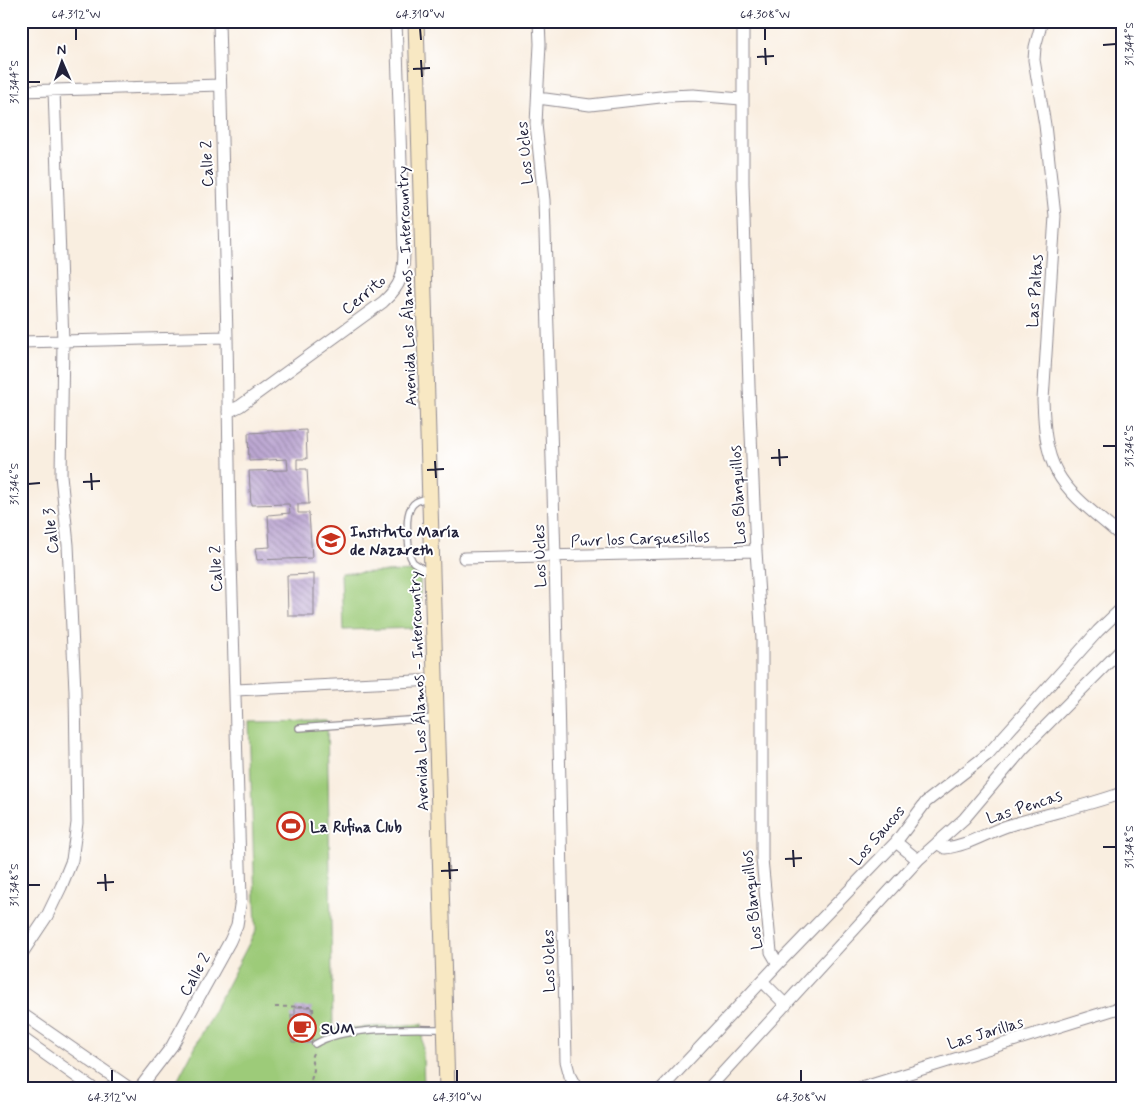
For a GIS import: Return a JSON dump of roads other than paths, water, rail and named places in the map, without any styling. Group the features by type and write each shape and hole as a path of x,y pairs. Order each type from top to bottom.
{"main road":[{"name":"Avenida Los Álamos - Intercountry","path":"416,21 447,1089"}],"street":[{"name":"Calle 2","path":"139,1089 172,1046 183,1028 230,941 237,925 240,906 241,881 230,527 219,21"},
{"name":"Cerrito","path":"228,412 240,406 383,302 399,285 403,275 404,249 396,21"},
{"name":"Los Ucles","path":"539,21 537,138 544,200 555,557 566,1061 570,1076 577,1089"},
{"name":"Los Blanquillos","path":"742,21 748,367 762,640 762,859 771,952 778,964"},
{"name":"Las Paltas","path":"1042,21 1035,47 1034,60 1045,125 1055,216 1043,400 1044,426 1056,471 1077,498 1122,536"},
{"path":"21,91 220,86"},
{"name":"Calle 3","path":"21,955 47,916 61,887 72,860 77,823 75,700 68,545 61,475 63,341 54,90"},
{"path":"538,98 590,105 693,95 742,99"},
{"path":"21,342 227,337"},
{"name":"Puvr los Carquesillos","path":"464,558 756,551"},
{"name":"Los Saucos","path":"661,1089 896,842 926,802 988,754 1098,631 1122,608"},
{"path":"708,1089 918,860 964,819 1023,749 1122,649"},
{"path":"235,690 436,680"},
{"name":"Las Pencas","path":"937,843 945,848 965,843 1004,827 1091,804 1122,793"},
{"path":"896,842 918,860"},
{"path":"762,981 786,1005"},
{"name":"Las Jarillas","path":"858,1089 1122,1007"},
{"path":"21,1012 131,1089"},
{"path":"21,1037 94,1089"}],"lane":[{"path":"430,498 416,501 407,514 410,556 413,562 432,575"},
{"path":"299,728 437,718"},
{"path":"315,1044 324,1039 356,1032 446,1029"}],"place":[{"name":"Instituto María de Nazareth","path":"331,540"},
{"name":"La Rufina Club","path":"291,826"},
{"name":"SUM","path":"302,1028"}]}
